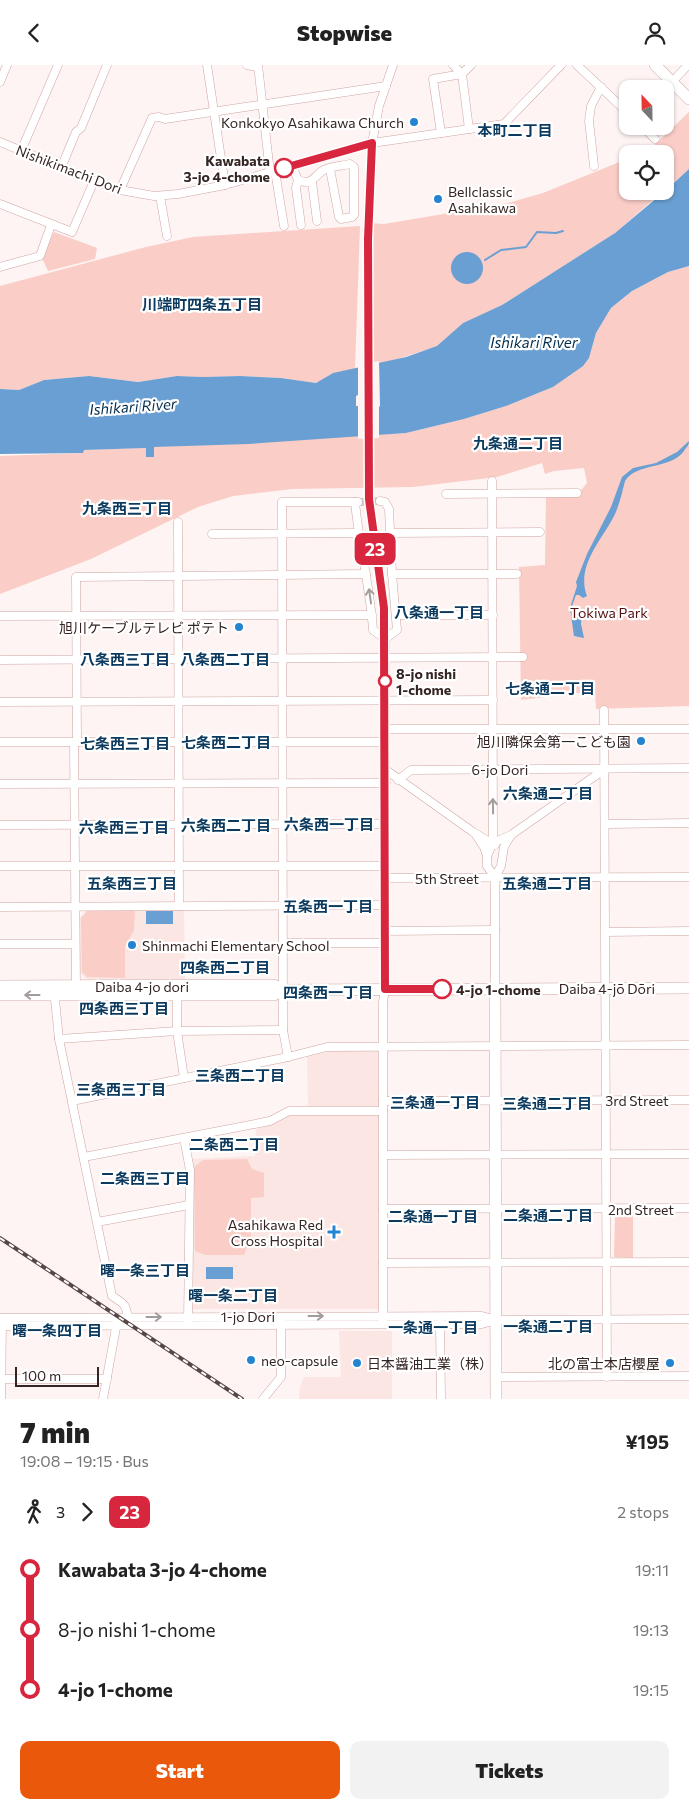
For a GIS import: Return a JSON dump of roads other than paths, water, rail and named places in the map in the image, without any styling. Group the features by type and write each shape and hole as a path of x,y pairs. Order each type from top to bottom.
{"highway":[{"path":"655,65 670,80"},
{"path":"674,84 689,99"},
{"name":"Daiba 4-jo dori","path":"0,986 54,991"},
{"name":"Daiba 4-jō Dōri","path":"495,989 689,988"},
{"path":"495,989 496,1399"},
{"name":"Daiba 4-jo dori","path":"0,995 54,991 177,990 274,995 283,990 495,989"}],"street":[{"path":"0,82 8,65"},
{"path":"21,151 58,65"},
{"path":"62,168 76,132 81,128 107,65"},
{"path":"207,65 224,185"},
{"path":"247,65 257,66 261,104 284,226"},
{"path":"383,1320 385,639 384,608 371,517 369,475 368,239 372,143 379,106 393,65"},
{"path":"452,65 462,74 470,129"},
{"path":"441,133 433,79 462,74 471,65"},
{"name":"Nishikimachi Dori","path":"0,142 120,191 142,195 178,194 224,185 372,143 504,123 561,65"},
{"path":"577,65 619,104"},
{"path":"674,80 688,65"},
{"path":"120,191 152,118 159,117 165,119 386,86"},
{"path":"594,166 589,121 592,106 601,87"},
{"path":"651,135 655,139"},
{"path":"298,180 312,182 323,170 350,164 354,167 354,215 352,217 341,219 339,217 330,169"},
{"path":"292,166 298,180 296,188 302,225"},
{"path":"0,203 72,232 94,181"},
{"path":"312,182 317,221"},
{"path":"160,195 167,236"},
{"path":"0,267 40,256 51,225"},
{"path":"487,856 493,843 492,481"},
{"path":"446,494 577,493"},
{"path":"288,1057 283,1030 282,502 356,502 358,533 366,574 373,630 385,639"},
{"path":"382,502 389,509 392,574 397,615 397,630 385,639"},
{"path":"178,522 179,906"},
{"path":"389,533 540,532"},
{"path":"212,534 358,533"},
{"path":"76,991 74,866 76,577 366,574"},
{"path":"392,574 517,574"},
{"path":"0,616 372,615"},
{"path":"397,615 493,615"},
{"path":"0,659 523,657"},
{"path":"0,701 493,700"},
{"path":"604,710 607,1377"},
{"path":"385,729 689,729"},
{"path":"0,742 386,741"},
{"name":"6-jo Dori","path":"398,779 411,770 689,768"},
{"path":"493,843 511,835 605,769"},
{"path":"386,770 473,832 493,843 500,849 502,855"},
{"path":"0,785 386,783"},
{"path":"606,823 689,823"},
{"path":"0,825 385,824"},
{"path":"473,832 480,839 487,856 487,866 494,877 495,989"},
{"path":"494,877 501,866 507,839 511,835"},
{"path":"0,866 385,866"},
{"name":"5th Street","path":"385,878 689,877"},
{"path":"0,907 385,905"},
{"path":"385,931 495,930"},
{"path":"606,932 689,931"},
{"path":"283,943 385,943"},
{"path":"0,944 75,944"},
{"path":"177,990 177,1031 184,1078"},
{"path":"54,991 59,1039 112,1296 125,1304 128,1321"},
{"path":"59,1039 177,1031 283,1030"},
{"path":"72,1101 288,1057 328,1047 689,1045"},
{"name":"3rd Street","path":"383,1101 689,1100"},
{"path":"84,1157 270,1121 289,1111 383,1111"},
{"path":"184,1138 190,1170 188,1321"},
{"path":"383,1155 689,1154"},
{"path":"97,1223 189,1205"},
{"name":"2nd Street","path":"383,1209 689,1208"},
{"path":"383,1263 689,1262"},
{"name":"1-jo Dori","path":"1,1322 383,1320 482,1315 496,1320"},
{"name":"1-jo Dori","path":"383,1320 440,1324 482,1324 496,1320 689,1319"},
{"path":"265,1398 281,1377 281,1320"},
{"path":"103,1399 118,1321"},
{"path":"1,1322 1,1399"},
{"path":"440,1324 441,1399"},
{"path":"496,1377 689,1377"},
{"path":"1,1379 107,1379"}],"water":[{"name":"Ishikari River","path":"689,169 689,266 668,272 632,291 611,308 596,333 589,358 583,366 553,387 506,406 464,419 406,433 248,444 154,447 154,457 146,457 146,448 84,450 83,453 0,454 0,389 19,390 44,380 89,376 138,382 177,376 240,376 281,378 316,383 333,373 406,357 437,346 463,323 502,305 615,233 654,200 674,200 674,183"},
{"path":"467,252 473,253 478,257 482,262 482,274 478,279 473,283 467,284 461,283 456,279 452,274 451,268 452,262 456,257 461,253"},
{"path":"689,441 688,446 678,457 671,461 637,471 625,481 615,514 587,565 584,585 587,596 583,598 576,595 572,606 575,616 582,615 581,624 584,638 574,636 570,608 577,586 576,582 587,554 611,507 622,477 633,468 656,463 677,452"},
{"path":"146,911 173,911 173,924 146,924"},
{"path":"206,1267 233,1267 233,1279 206,1279"}],"waterway":[{"path":"485,260 501,250 526,247 537,232 556,233 563,231"}],"tunnel":[{"path":"358,502 380,501"}],"railway":[{"path":"0,1238 242,1399"}],"place":[{"name":"Konkokyo Asahikawa Church","path":"414,122"},
{"name":"Kawabata 3-jo 4-chome","path":"284,168"},
{"name":"Bellclassic Asahikawa","path":"438,199"},
{"name":"旭川ケーブルテレビ ポテト","path":"239,627"},
{"name":"8-jo nishi 1-chome","path":"385,681"},
{"name":"旭川隣保会第一こども園","path":"641,741"},
{"name":"Shinmachi Elementary School","path":"132,945"},
{"name":"4-jo 1-chome","path":"442,989"},
{"name":"Asahikawa Red Cross Hospital","path":"334,1232"},
{"name":"neo‐capsule","path":"251,1360"},
{"name":"日本醤油工業（株）","path":"357,1363"},
{"name":"北の富士本店櫻屋","path":"670,1363"}],"district":[{"name":"本町二丁目","path":"515,130"},
{"name":"川端町四条五丁目","path":"202,304"},
{"name":"九条通二丁目","path":"518,443"},
{"name":"九条西三丁目","path":"127,508"},
{"name":"八条通一丁目","path":"439,612"},
{"name":"八条西三丁目","path":"125,659"},
{"name":"八条西二丁目","path":"225,659"},
{"name":"七条通二丁目","path":"550,688"},
{"name":"七条西二丁目","path":"226,742"},
{"name":"七条西三丁目","path":"125,743"},
{"name":"六条通二丁目","path":"548,793"},
{"name":"六条西一丁目","path":"329,824"},
{"name":"六条西二丁目","path":"226,825"},
{"name":"六条西三丁目","path":"124,827"},
{"name":"五条西三丁目","path":"132,883"},
{"name":"五条通二丁目","path":"547,883"},
{"name":"五条西一丁目","path":"328,906"},
{"name":"四条西二丁目","path":"225,967"},
{"name":"四条西一丁目","path":"328,992"},
{"name":"四条西三丁目","path":"124,1008"},
{"name":"三条西二丁目","path":"240,1075"},
{"name":"三条西三丁目","path":"121,1089"},
{"name":"三条通一丁目","path":"435,1102"},
{"name":"三条通二丁目","path":"547,1103"},
{"name":"二条西二丁目","path":"234,1144"},
{"name":"二条西三丁目","path":"145,1178"},
{"name":"二条通二丁目","path":"548,1215"},
{"name":"二条通一丁目","path":"433,1216"},
{"name":"曙一条三丁目","path":"145,1270"},
{"name":"曙一条二丁目","path":"233,1295"},
{"name":"一条通二丁目","path":"548,1326"},
{"name":"一条通一丁目","path":"433,1327"},
{"name":"曙一条四丁目","path":"57,1330"}],"park label":[{"name":"Tokiwa Park","path":"609,612"}]}
